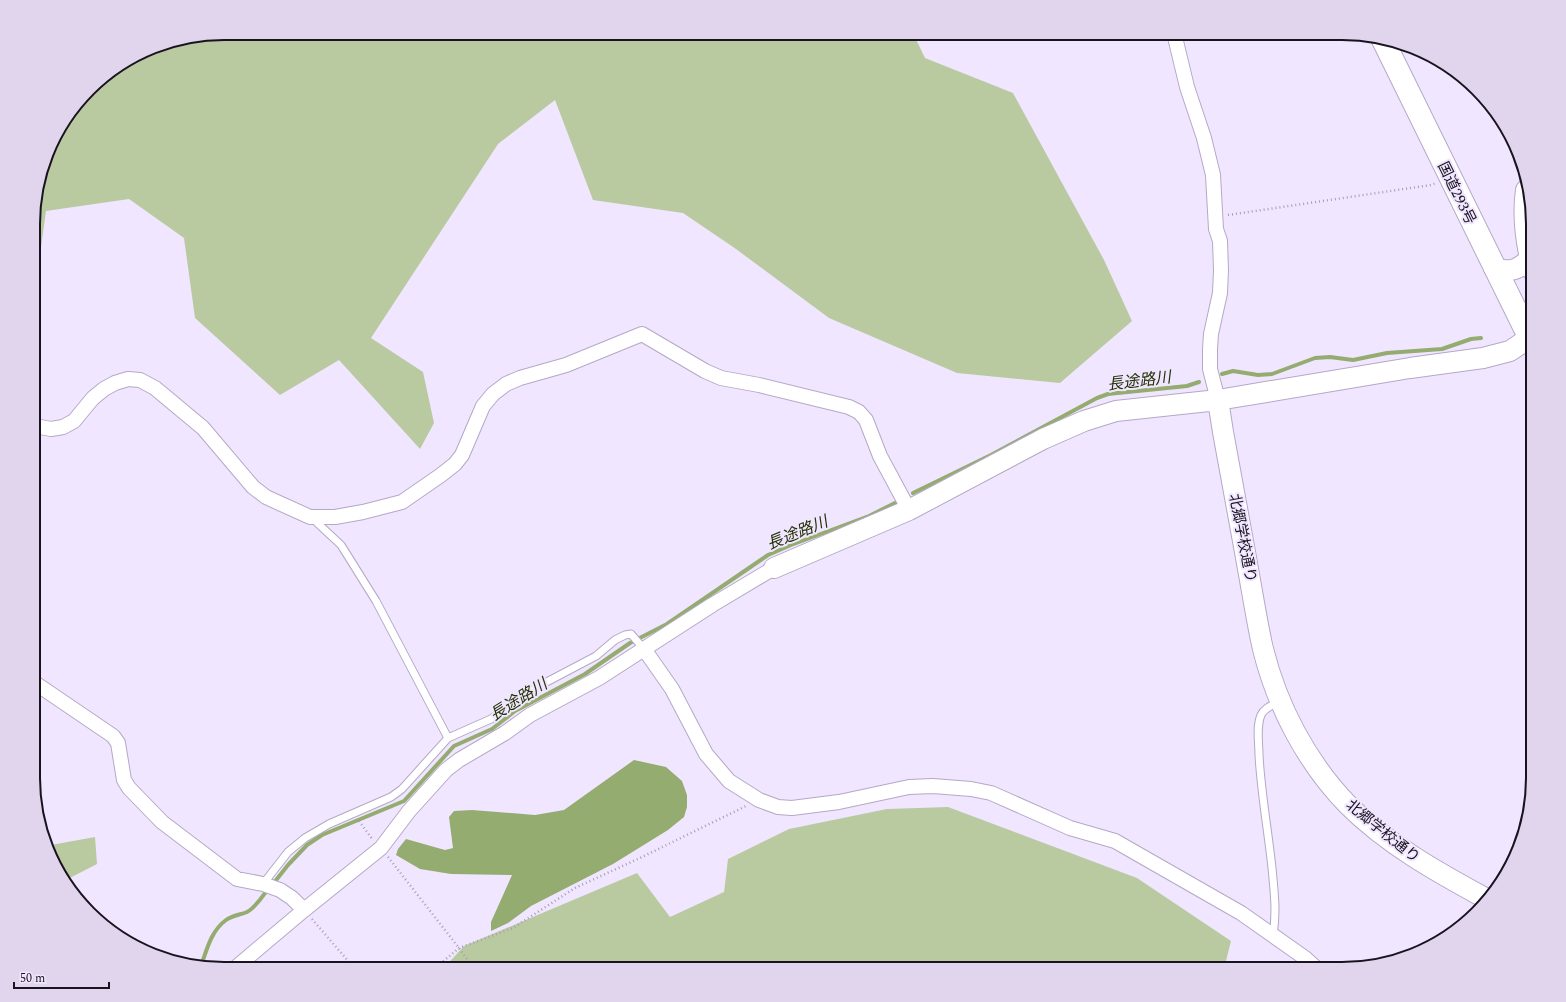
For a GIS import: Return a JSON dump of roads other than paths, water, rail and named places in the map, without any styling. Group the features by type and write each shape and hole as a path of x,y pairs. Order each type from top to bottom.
{"highway":[{"name":"国道293号","path":"1386,45 1526,332"}],"street":[{"path":"1176,40 1186,87 1204,138 1213,175 1216,229 1220,241 1220,293 1210,334 1210,369 1218,400"},
{"path":"1524,201 1526,236"},
{"path":"1494,268 1504,271 1516,270 1526,267"},
{"path":"40,427 51,429 63,427 74,421 93,398 104,389 114,383 128,379 140,380 155,388 203,428 253,487 266,497 310,516 335,517 363,512 402,502 455,464 462,455 483,406 493,394 506,384 520,378 566,365 642,334 705,371 721,378 759,384 859,412 866,420 880,456 909,510"},
{"path":"242,962 381,848 409,811 446,770 458,760 505,733 530,715 599,678 774,568 909,510 1043,439 1084,421 1116,410 1218,400 1483,358 1510,351 1526,344"},
{"name":"北郷学校通り","path":"1218,400 1264,650 1280,701 1307,752 1330,784 1348,805 1397,846 1416,859 1482,896"},
{"path":"644,649 672,688 706,754 729,780 759,800 778,807 792,808 839,802 909,786 971,789 991,793 1070,828 1115,841 1220,900 1273,935 1309,962"},
{"path":"40,686 114,736 118,743 124,780 128,788 162,822 237,879 263,884 280,890 292,898 304,910"}],"lane":[{"path":"310,516 341,545 376,601 448,738"},
{"path":"263,884 288,852 305,838 330,824 391,797 402,789 448,738 491,719 523,696 596,656 615,640 626,635 631,634 644,649"},
{"path":"1273,935 1276,920 1275,898 1268,830 1260,787 1258,730 1260,717 1264,711 1280,701"}],"waterway":[{"name":"長途路川","path":"1222,374 1233,371 1258,375 1272,374 1315,358 1330,357 1353,360 1387,353 1442,349 1471,339 1481,338"},
{"name":"長途路川","path":"913,493 991,455 1097,398 1108,394 1187,386 1199,382"},
{"name":"長途路川","path":"273,884 307,845 322,835 404,801 454,746 492,729 515,711 585,674 630,643 667,624 768,555 869,516 895,503"},
{"name":"長途路川","path":"203,961 210,941 221,924 229,918 250,910 259,902 268,889"}]}
